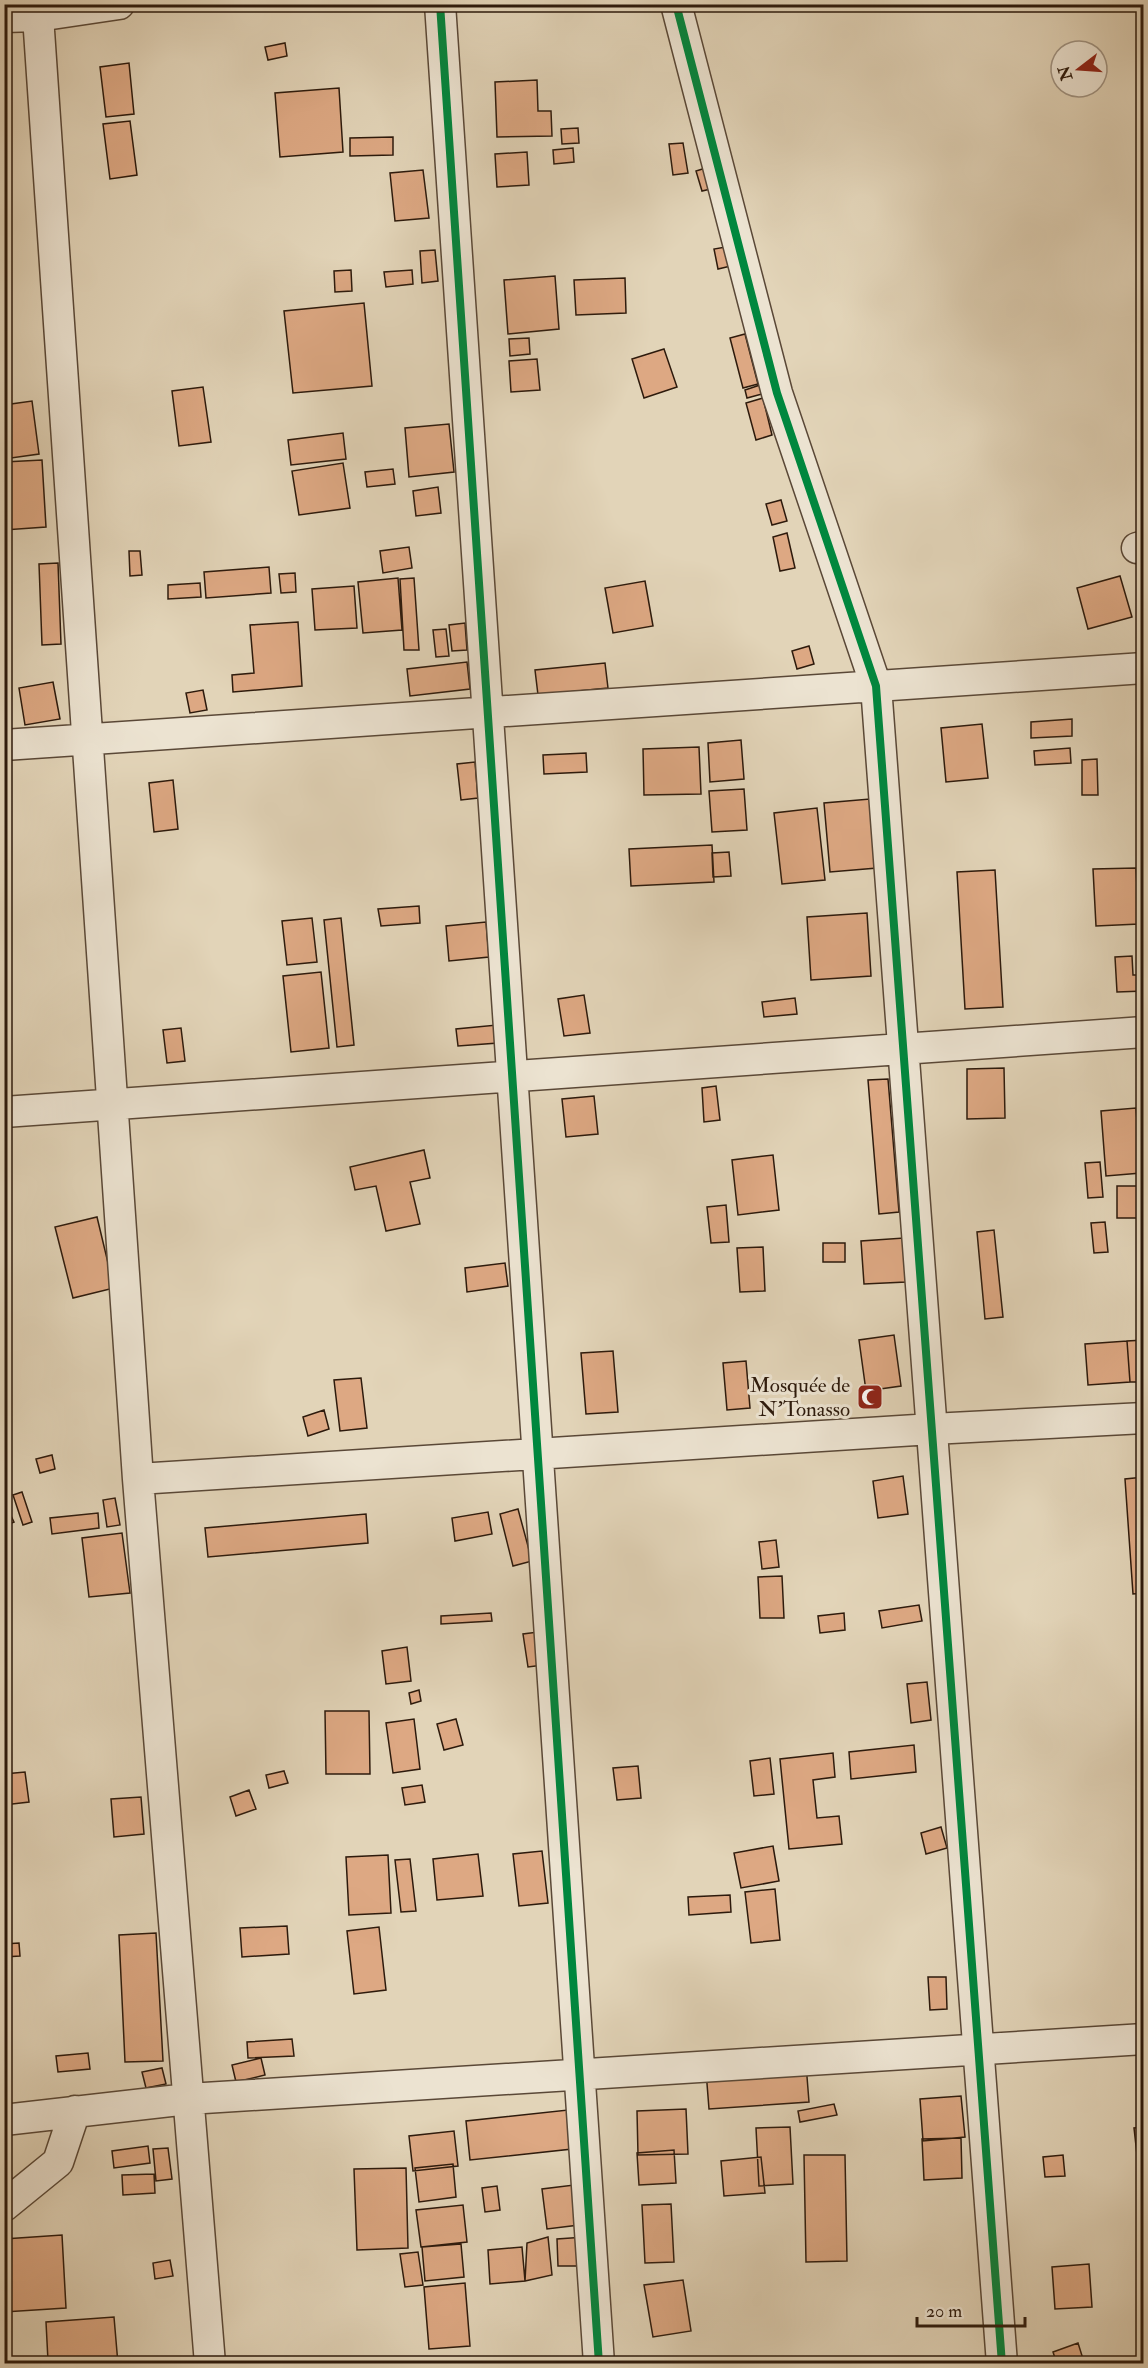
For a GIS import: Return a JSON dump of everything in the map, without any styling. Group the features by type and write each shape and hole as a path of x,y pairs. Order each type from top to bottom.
{"street":[{"path":"4,16 38,16 119,4"},
{"path":"440,4 599,2364"},
{"path":"676,4 777,393 876,686 1002,2364"},
{"path":"38,16 138,1479 210,2364"},
{"path":"4,745 1143,668"},
{"path":"4,1112 1143,1032"},
{"path":"138,1479 932,1429 1143,1418"},
{"path":"4,2120 188,2099 1143,2039"},
{"path":"4,2206 58,2162 75,2111"}],"building":[{"path":"285,43 287,56 268,60 265,47"},
{"path":"129,63 134,114 106,117 100,67"},
{"path":"537,80 538,111 551,111 552,136 497,137 495,82"},
{"path":"339,88 343,152 280,157 275,93"},
{"path":"130,121 137,175 110,179 103,124"},
{"path":"578,128 579,143 562,144 561,129"},
{"path":"393,137 393,155 350,156 350,138"},
{"path":"683,143 688,173 673,175 669,144"},
{"path":"573,148 574,162 554,164 553,150"},
{"path":"527,152 529,185 497,187 495,154"},
{"path":"709,167 715,188 702,191 696,171"},
{"path":"423,170 429,218 395,221 390,173"},
{"path":"731,246 735,265 718,269 714,249"},
{"path":"435,250 438,281 422,283 420,251"},
{"path":"351,270 352,291 335,292 334,271"},
{"path":"412,270 413,284 386,287 384,272"},
{"path":"555,276 559,329 508,334 504,280"},
{"path":"625,278 626,313 576,315 574,280"},
{"path":"364,303 372,386 293,393 284,311"},
{"path":"745,334 758,384 743,388 730,338"},
{"path":"529,338 530,354 510,356 509,339"},
{"path":"664,349 677,387 644,398 632,359"},
{"path":"537,359 540,390 511,392 509,361"},
{"path":"760,385 762,394 747,398 745,390"},
{"path":"203,387 211,442 179,446 172,391"},
{"path":"763,398 772,435 756,440 746,403"},
{"path":"32,401 39,454 4,459 4,405"},
{"path":"449,424 454,472 409,477 405,428"},
{"path":"343,433 346,459 291,465 288,440"},
{"path":"42,460 46,527 4,530 4,462"},
{"path":"343,463 350,508 299,515 292,471"},
{"path":"393,469 395,484 367,487 365,472"},
{"path":"438,487 441,513 416,516 413,491"},
{"path":"781,500 787,521 772,525 766,504"},
{"path":"787,533 795,568 780,571 773,537"},
{"path":"409,547 412,568 383,573 380,551"},
{"path":"129,551 140,551 142,575 130,576"},
{"path":"58,563 61,644 42,645 39,564"},
{"path":"269,567 271,593 206,598 204,572"},
{"path":"295,573 296,592 281,593 279,574"},
{"path":"1120,576 1132,617 1088,629 1077,588"},
{"path":"398,578 402,630 363,633 358,582"},
{"path":"414,578 419,650 404,650 400,579"},
{"path":"645,581 653,626 613,633 605,588"},
{"path":"200,583 201,597 168,599 168,585"},
{"path":"354,586 357,628 315,630 312,589"},
{"path":"298,622 302,686 233,692 232,675 254,673 250,625"},
{"path":"465,623 467,650 452,651 449,625"},
{"path":"446,629 449,656 436,657 433,630"},
{"path":"809,646 814,664 797,669 792,651"},
{"path":"467,662 470,689 410,696 407,669"},
{"path":"605,663 608,688 538,695 535,670"},
{"path":"53,682 60,719 25,725 19,688"},
{"path":"203,690 207,710 190,713 186,693"},
{"path":"1072,719 1072,736 1031,738 1031,722"},
{"path":"982,724 988,778 946,782 941,728"},
{"path":"741,740 744,779 710,782 708,743"},
{"path":"699,747 701,794 644,795 643,749"},
{"path":"1070,748 1071,763 1035,765 1034,751"},
{"path":"586,753 587,772 544,774 543,755"},
{"path":"1097,759 1098,795 1082,795 1082,760"},
{"path":"475,762 478,798 461,800 457,764"},
{"path":"173,780 178,829 154,832 149,783"},
{"path":"744,789 747,830 712,832 709,791"},
{"path":"870,799 877,868 830,872 824,803"},
{"path":"817,808 825,880 782,884 774,813"},
{"path":"712,845 714,882 631,886 629,849"},
{"path":"729,852 731,876 713,877 712,853"},
{"path":"1136,868 1139,924 1096,926 1093,869"},
{"path":"995,870 1003,1007 965,1009 957,872"},
{"path":"419,906 420,923 381,926 378,909"},
{"path":"867,913 871,976 811,980 807,917"},
{"path":"312,918 317,962 287,965 282,921"},
{"path":"341,918 354,1045 337,1047 324,920"},
{"path":"486,922 489,957 449,961 446,926"},
{"path":"1132,956 1133,975 1144,975 1144,991 1117,992 1115,957"},
{"path":"321,972 329,1048 291,1052 283,976"},
{"path":"584,995 590,1033 564,1036 558,999"},
{"path":"795,998 797,1014 764,1017 762,1002"},
{"path":"497,1025 498,1043 458,1046 456,1029"},
{"path":"181,1028 185,1061 167,1063 163,1030"},
{"path":"1004,1068 1005,1118 967,1119 967,1069"},
{"path":"888,1079 899,1212 879,1214 868,1080"},
{"path":"716,1086 720,1120 704,1122 702,1088"},
{"path":"594,1096 598,1134 566,1137 562,1099"},
{"path":"1136,1108 1141,1173 1106,1176 1101,1111"},
{"path":"424,1150 430,1178 410,1182 420,1224 386,1231 376,1186 355,1190 350,1167"},
{"path":"773,1155 779,1210 738,1215 732,1160"},
{"path":"1100,1162 1103,1197 1088,1198 1085,1163"},
{"path":"1117,1186 1144,1186 1144,1218 1117,1218"},
{"path":"726,1205 729,1242 711,1243 707,1207"},
{"path":"97,1217 114,1288 73,1298 55,1227"},
{"path":"1105,1222 1108,1252 1094,1253 1091,1223"},
{"path":"994,1230 1003,1317 985,1319 977,1232"},
{"path":"904,1238 906,1282 864,1284 861,1241"},
{"path":"823,1243 845,1243 845,1262 823,1262"},
{"path":"763,1247 765,1291 740,1292 737,1248"},
{"path":"505,1263 508,1286 467,1292 465,1268"},
{"path":"894,1335 901,1386 866,1391 859,1340"},
{"path":"1144,1340 1144,1382 1130,1382 1127,1341"},
{"path":"1127,1341 1130,1382 1088,1385 1085,1344"},
{"path":"613,1351 618,1412 586,1414 581,1353"},
{"path":"746,1361 750,1408 727,1410 723,1363"},
{"path":"361,1378 367,1428 340,1431 334,1380"},
{"path":"324,1410 329,1429 308,1436 303,1417"},
{"path":"52,1455 55,1469 40,1473 36,1459"},
{"path":"903,1476 908,1514 878,1518 873,1481"},
{"path":"1144,1477 1144,1593 1133,1594 1125,1479"},
{"path":"22,1492 32,1522 23,1525 13,1495"},
{"path":"115,1498 120,1525 107,1527 103,1500"},
{"path":"4,1501 14,1522 4,1526"},
{"path":"518,1509 532,1561 513,1566 500,1514"},
{"path":"488,1512 492,1534 455,1541 452,1518"},
{"path":"98,1513 99,1528 52,1534 50,1518"},
{"path":"366,1514 368,1543 208,1557 205,1528"},
{"path":"122,1533 130,1593 89,1597 82,1538"},
{"path":"776,1540 779,1567 762,1569 759,1542"},
{"path":"782,1576 784,1618 760,1618 758,1577"},
{"path":"919,1605 922,1621 882,1628 879,1611"},
{"path":"491,1613 492,1621 441,1624 441,1616"},
{"path":"844,1613 845,1630 820,1633 818,1616"},
{"path":"538,1632 543,1665 528,1667 523,1634"},
{"path":"407,1647 411,1681 386,1684 382,1651"},
{"path":"927,1682 931,1720 911,1723 907,1684"},
{"path":"419,1690 421,1701 411,1704 409,1693"},
{"path":"325,1711 369,1711 370,1774 326,1774"},
{"path":"414,1719 420,1769 393,1773 386,1723"},
{"path":"456,1719 463,1745 444,1750 437,1724"},
{"path":"914,1745 916,1772 851,1779 849,1752"},
{"path":"833,1753 835,1777 813,1780 817,1818 839,1816 842,1844 789,1849 780,1759"},
{"path":"770,1758 774,1794 754,1796 750,1761"},
{"path":"638,1766 641,1798 617,1800 613,1768"},
{"path":"284,1771 288,1783 269,1788 266,1775"},
{"path":"25,1772 29,1802 4,1805 4,1774"},
{"path":"422,1785 425,1802 405,1805 402,1788"},
{"path":"249,1790 256,1809 236,1816 230,1797"},
{"path":"141,1797 144,1834 114,1837 111,1799"},
{"path":"941,1827 947,1848 926,1854 921,1833"},
{"path":"773,1846 779,1881 741,1888 734,1853"},
{"path":"542,1851 548,1903 519,1906 513,1854"},
{"path":"478,1854 483,1896 437,1900 433,1859"},
{"path":"388,1855 391,1913 349,1915 346,1857"},
{"path":"410,1859 416,1911 401,1912 395,1860"},
{"path":"775,1889 780,1940 751,1943 745,1892"},
{"path":"730,1895 731,1912 689,1915 688,1897"},
{"path":"287,1926 289,1954 242,1957 240,1928"},
{"path":"379,1927 386,1990 354,1994 347,1931"},
{"path":"156,1933 163,2061 125,2062 119,1935"},
{"path":"19,1943 20,1956 4,1957 4,1944"},
{"path":"928,1977 946,1977 947,2009 930,2010"},
{"path":"292,2039 294,2056 248,2058 247,2042"},
{"path":"88,2053 90,2069 58,2072 56,2056"},
{"path":"261,2058 265,2075 236,2082 232,2065"},
{"path":"806,2064 809,2102 709,2109 706,2071"},
{"path":"162,2068 166,2084 146,2088 142,2072"},
{"path":"961,2096 965,2137 923,2141 920,2099"},
{"path":"834,2104 837,2115 800,2122 798,2111"},
{"path":"686,2109 688,2154 638,2155 637,2111"},
{"path":"568,2110 572,2149 470,2160 466,2121"},
{"path":"790,2127 793,2184 759,2186 756,2128"},
{"path":"1144,2127 1144,2163 1138,2164 1134,2128"},
{"path":"454,2131 458,2166 413,2171 409,2136"},
{"path":"961,2138 962,2178 924,2180 922,2139"},
{"path":"148,2146 150,2163 114,2168 112,2151"},
{"path":"168,2148 172,2179 156,2181 153,2149"},
{"path":"674,2150 676,2183 639,2185 637,2153"},
{"path":"804,2155 845,2155 847,2261 806,2262"},
{"path":"1063,2155 1065,2176 1045,2177 1043,2157"},
{"path":"761,2157 765,2193 724,2196 721,2161"},
{"path":"453,2164 456,2197 419,2202 415,2168"},
{"path":"406,2168 408,2248 357,2250 354,2169"},
{"path":"154,2174 155,2193 123,2195 122,2175"},
{"path":"574,2185 579,2225 547,2229 542,2189"},
{"path":"497,2186 500,2210 485,2212 482,2188"},
{"path":"671,2204 674,2262 645,2263 642,2205"},
{"path":"463,2205 467,2242 421,2247 416,2210"},
{"path":"62,2235 66,2308 4,2312 4,2239"},
{"path":"548,2237 552,2275 525,2281 527,2243"},
{"path":"585,2237 586,2266 558,2266 557,2239"},
{"path":"461,2244 464,2277 425,2281 422,2247"},
{"path":"522,2247 525,2281 490,2284 488,2250"},
{"path":"418,2252 423,2285 405,2287 400,2254"},
{"path":"170,2260 173,2276 155,2279 153,2263"},
{"path":"1089,2264 1092,2307 1055,2309 1052,2267"},
{"path":"683,2280 691,2331 653,2337 644,2285"},
{"path":"465,2283 470,2346 429,2349 424,2287"},
{"path":"114,2317 118,2364 70,2364 70,2360 48,2361 46,2322"},
{"path":"4,2319 10,2319 11,2364 4,2364"},
{"path":"1078,2343 1084,2362 1057,2364 1053,2352"}],"cycle path":[{"path":"440,4 599,2364"},
{"path":"676,4 777,393 876,686 1002,2364"}],"place":[{"name":"Mosquée de N'Tonasso","path":"870,1397"}]}
